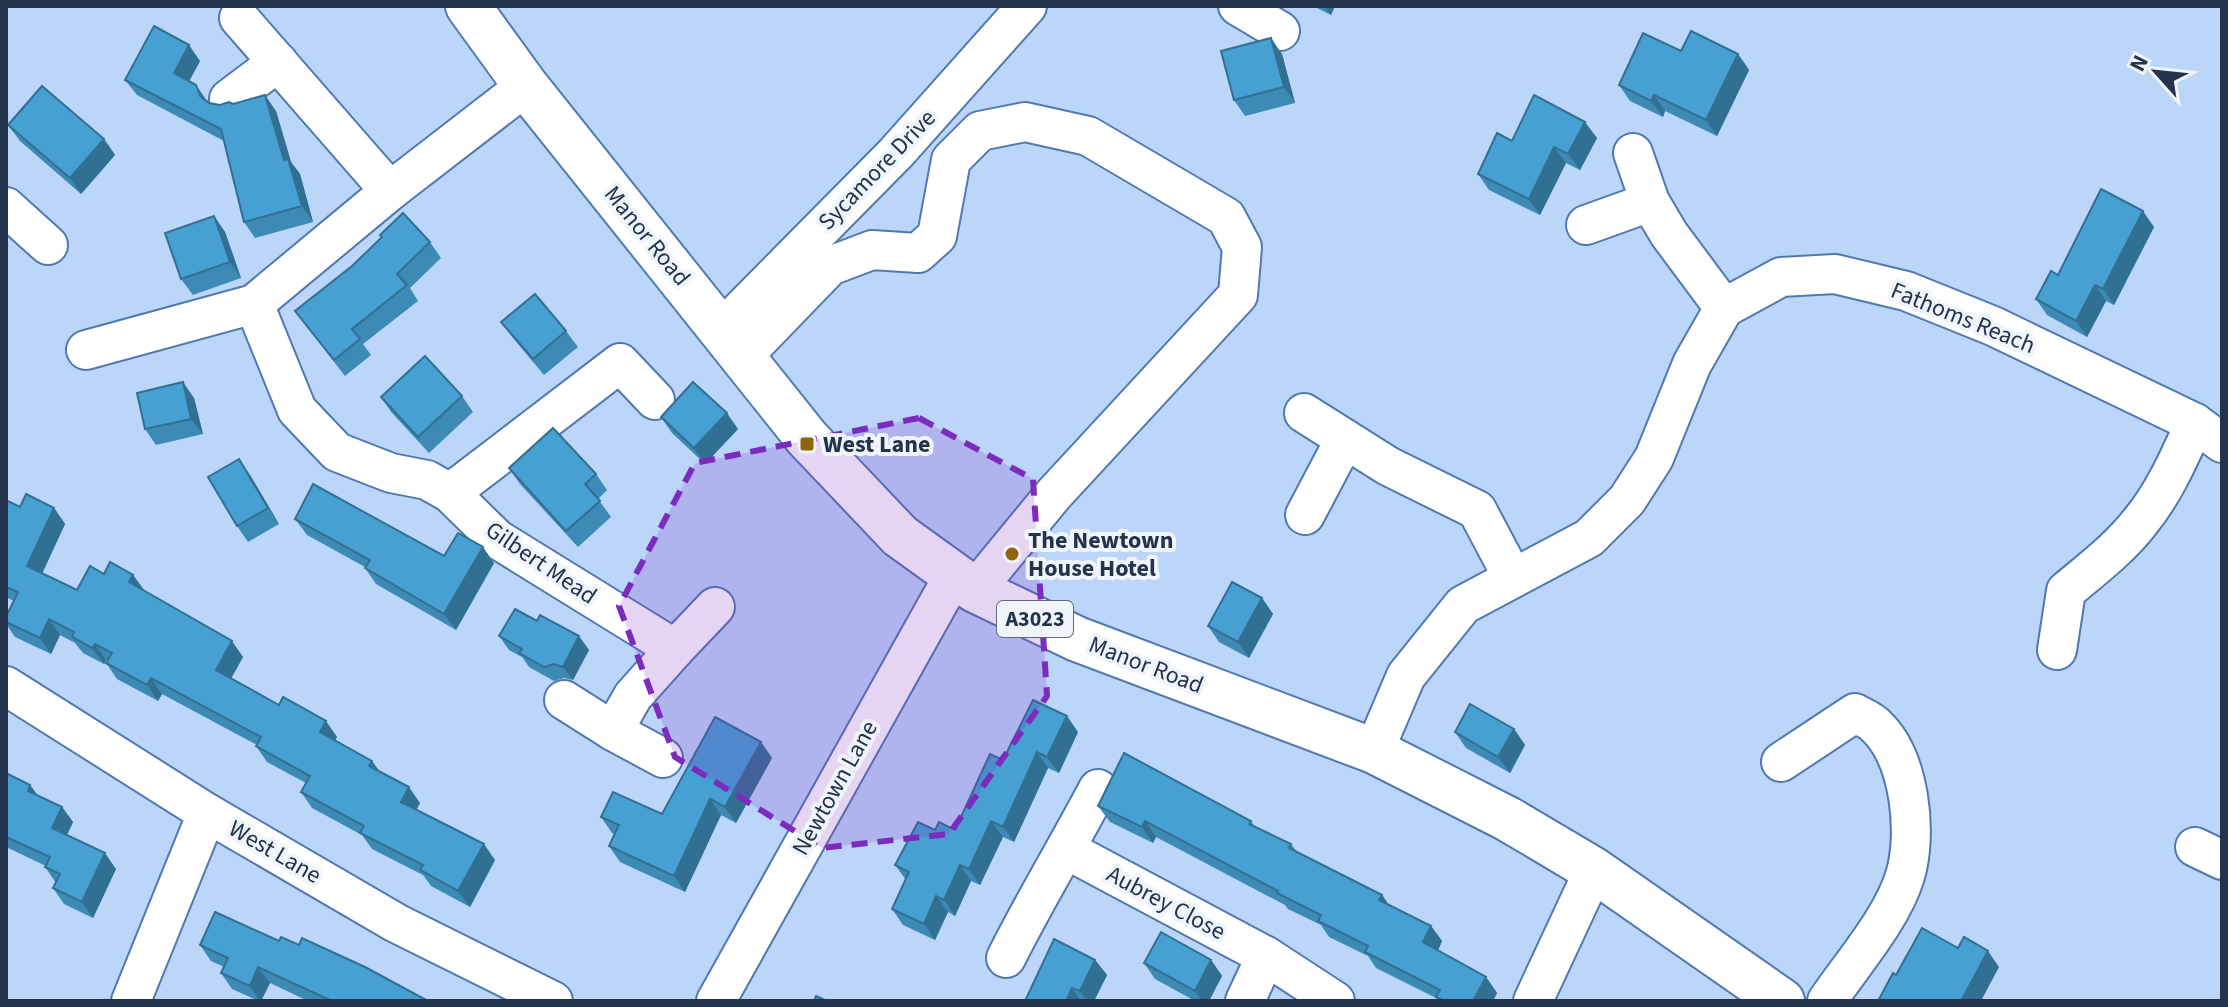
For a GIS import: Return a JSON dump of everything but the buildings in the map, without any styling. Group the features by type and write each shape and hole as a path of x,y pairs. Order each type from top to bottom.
{"main road":[{"name":"Manor Road","path":"468,6 526,86 807,438 900,536 965,582 1077,639 1374,751 1508,819 1594,870 1782,1001"}],"street":[{"name":"Sycamore Drive","path":"732,342 1027,6"},
{"path":"1238,6 1280,31"},
{"path":"239,18 390,191"},
{"path":"229,99 278,62"},
{"path":"86,350 254,304 390,191 526,86"},
{"name":"Newtown Lane","path":"716,1001 965,582 1054,494 1238,295 1242,247 1226,217 1088,136 1025,122 980,131 951,160 937,236 918,253 872,250 830,266 732,342"},
{"path":"1374,751 1406,676 1463,605 1589,538 1627,500 1654,458 1692,364 1724,308 1669,234 1650,202 1633,153"},
{"path":"1586,225 1650,202"},
{"path":"6,207 48,245"},
{"name":"Fathoms Reach","path":"1724,308 1781,277 1835,274 1906,291 1993,326 2208,433 2171,475 2142,521 2130,554 2066,591 2057,650"},
{"name":"Gilbert Mead","path":"254,304 297,410 337,452 391,473 427,480 450,493 497,539 675,649"},
{"path":"450,493 620,363 655,400"},
{"path":"1304,413 1388,466 1477,510 1513,578"},
{"path":"1305,515 1345,439"},
{"path":"613,731 633,696 715,607"},
{"name":"West Lane","path":"6,686 207,813 400,925 553,1001"},
{"path":"564,700 663,758"},
{"path":"1781,762 1855,713 1876,725 1900,762 1909,800 1910,843 1905,877 1887,913 1827,1001"},
{"path":"1006,958 1098,789"},
{"path":"131,1001 207,813"},
{"name":"Aubrey Close","path":"1067,850 1266,956 1335,1001"},
{"path":"1533,1001 1594,870"},
{"path":"1245,1001 1266,956"}],"highlighted area":[{"path":"919,418 1033,479 1047,696 949,834 822,848 675,757 619,606 695,463"}],"place":[{"name":"West Lane","path":"807,444"},
{"name":"The Newtown House Hotel","path":"1012,554"}]}
